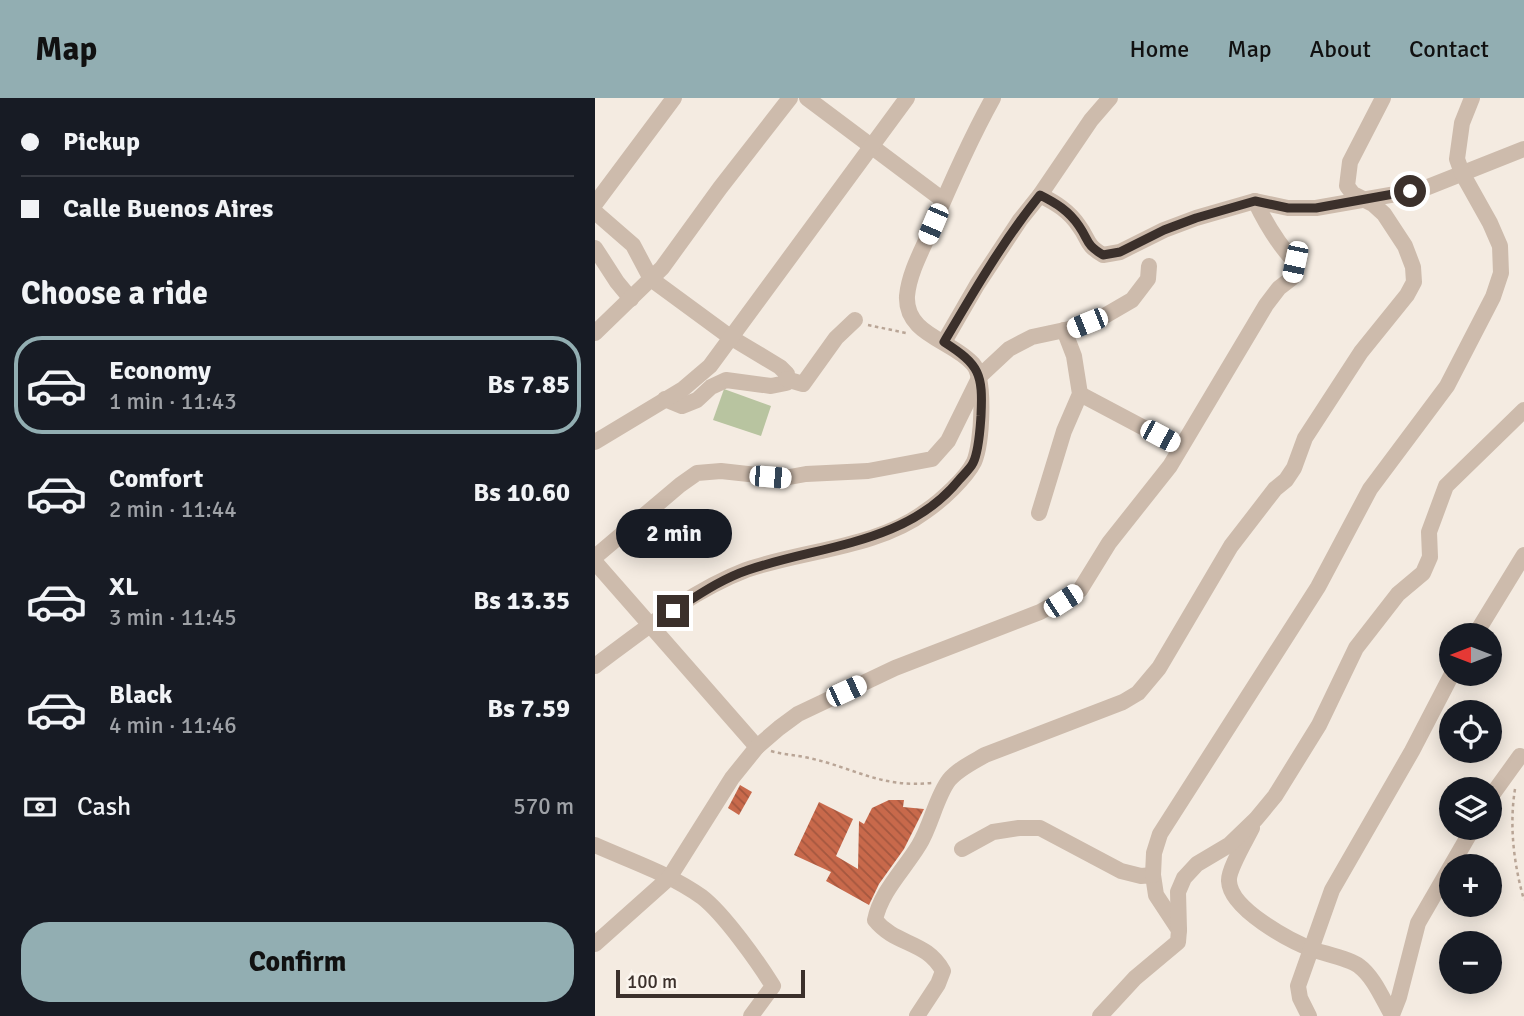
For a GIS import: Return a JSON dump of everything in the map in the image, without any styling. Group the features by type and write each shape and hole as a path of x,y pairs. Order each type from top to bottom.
{"street":[{"path":"595,204 674,98"},
{"path":"595,333 662,268 790,98"},
{"path":"807,98 943,200"},
{"path":"595,442 683,389 710,366 907,98"},
{"path":"595,666 650,625 718,583 747,570 889,532 925,512 951,489 974,462 980,426 981,376 960,352 918,328 910,316 907,297 913,270 943,200 993,98"},
{"path":"944,342 1020,220 1109,98"},
{"path":"917,1016 938,984 943,971 936,958 927,951 893,937 875,920 877,909 888,890 920,844 949,781 966,766 985,755 1123,702 1138,693 1159,668 1231,546 1294,468 1305,438 1361,352 1407,295 1414,282 1413,267 1384,214 1373,204 1353,194 1347,186 1348,170 1383,98"},
{"path":"1179,930 1156,895 1154,853 1160,834 1318,587 1370,489 1447,386 1493,297 1501,273 1500,246 1457,159 1458,141 1472,98"},
{"path":"1040,195 1062,206 1079,226 1089,247 1103,255 1120,252 1164,230 1196,218 1255,201 1288,208 1316,208 1423,189 1524,149"},
{"path":"595,944 669,877 732,778 757,747 798,714 895,667 1039,612 1080,590 1109,543 1170,466 1266,305 1279,288 1292,278 1295,262 1269,230 1255,201"},
{"path":"595,212 633,245 651,279 730,337 787,374 786,383 771,386 726,380 711,387 697,400 682,405 665,399"},
{"path":"595,248 631,299"},
{"path":"757,747 595,559 680,485 697,474 721,471 785,478 806,474 868,471 932,459 948,441 981,376 1009,349 1032,337 1101,318 1132,300 1148,279 1149,267"},
{"path":"786,379 803,384 836,338 855,320"},
{"path":"1039,513 1064,431 1080,394 1074,356 1064,330"},
{"path":"1080,394 1180,447"},
{"path":"1100,1016 1135,978 1178,942 1178,892 1184,878 1196,864 1229,845 1256,819 1287,778 1319,724 1356,648 1398,594 1423,573 1430,557 1429,532 1446,486 1524,410"},
{"path":"1482,623 1524,555"},
{"path":"1309,1016 1300,998 1298,986 1332,890 1412,751 1446,686"},
{"path":"1502,781 1520,756"},
{"path":"1256,819 1228,879 1231,894 1258,919 1310,948 1359,966 1376,986 1392,1016"},
{"path":"962,849 993,832 1039,828 1121,871 1141,876 1153,875"},
{"path":"1392,1016 1418,923 1466,840"},
{"path":"595,845 669,877 704,898 773,986 751,1016"}],"path":[{"path":"855,320 875,327 910,333 918,328"},
{"path":"757,747 784,755 810,758 879,781 915,785 949,781"},
{"path":"1516,783 1513,830 1516,870 1524,900"}],"green space":[{"path":"724,389 771,406 761,436 713,420"}],"building":[{"path":"740,785 752,792 739,815 728,808"},
{"path":"889,800 904,800 903,807 924,809 904,849 879,884 869,905 826,881 831,872 794,855 819,802 853,819 836,856 858,869 859,821 864,824 872,808"}],"route":[{"path":"673,611 718,583 747,570 889,532 925,512 951,489 974,462 980,426 981,376 960,352 944,342 991,263 1040,195 1062,206 1079,226 1089,247 1103,255 1120,252 1164,230 1196,218 1255,201 1288,208 1316,208 1410,191"}]}
